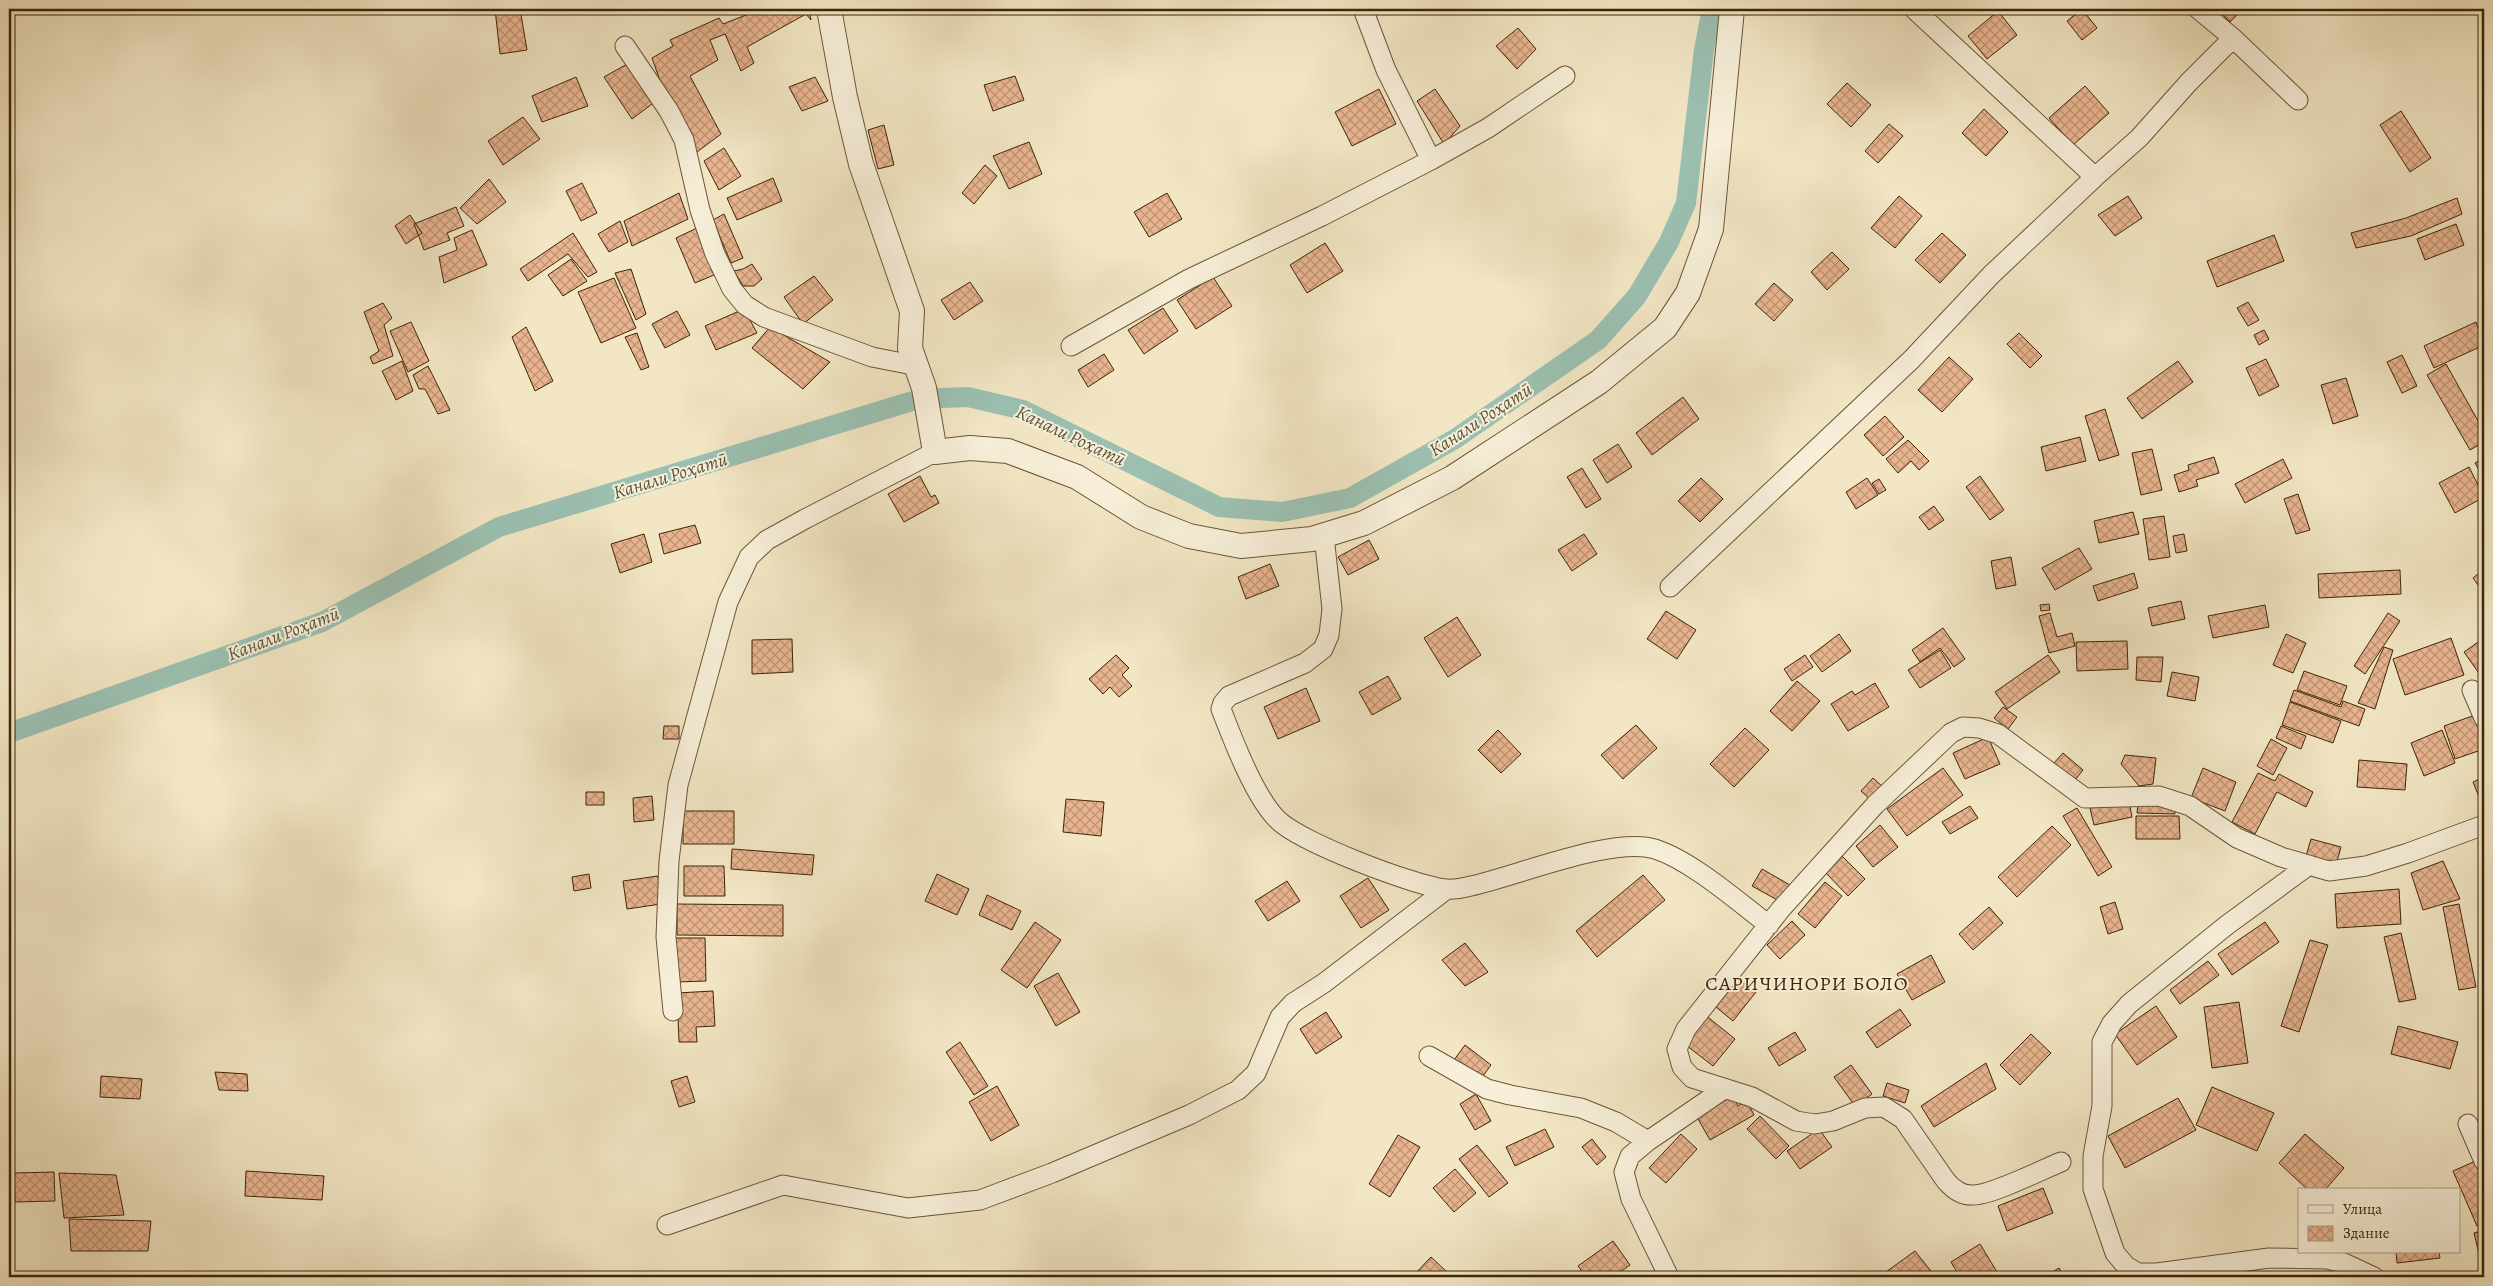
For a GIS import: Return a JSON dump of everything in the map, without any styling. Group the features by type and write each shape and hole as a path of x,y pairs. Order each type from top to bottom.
{"street":[{"path":"829,9 845,97 861,164 912,311 910,348 921,377 935,452"},
{"path":"1363,9 1386,70 1431,160"},
{"path":"1914,9 2095,177"},
{"path":"2198,9 2233,38 2298,100"},
{"path":"673,1011 666,938 669,861 678,785 728,602 749,557 767,540 935,452 970,448 1008,451 1077,477 1142,517 1189,536 1242,546 1312,539 1324,536 1364,523 1452,478 1599,382 1665,328 1688,293 1712,229 1735,15"},
{"path":"1670,587 1911,360 1992,274 2139,138 2189,82 2233,38"},
{"path":"625,46 668,111 684,140 700,210 715,254 732,290 745,305 764,317 872,356 921,377"},
{"path":"1071,346 1189,279 1322,216 1431,160 1488,128 1565,76"},
{"path":"1324,536 1332,608 1330,635 1323,649 1305,663 1229,696 1223,703 1221,710 1240,756 1277,820 1292,832 1380,869 1423,885 1447,889 1470,886 1596,851 1635,846 1655,849 1684,862 1769,925"},
{"path":"2472,690 2484,718"},
{"path":"2061,1162 1996,1189 1974,1196 1963,1194 1953,1189 1946,1182 1903,1119 1884,1107 1865,1108 1833,1120 1815,1124 1796,1121 1752,1097 1692,1078 1682,1067 1677,1049 1686,1029 1769,925 1875,805 1951,733 1963,727 1979,728 1998,734 2085,798 2158,796 2190,806 2237,838 2281,857 2328,871 2366,866 2408,853 2484,825"},
{"path":"2309,865 2220,931 2129,1004 2112,1023 2102,1042 2102,1106 2092,1156 2093,1189 2115,1253 2126,1266 2138,1273 2157,1273 2269,1258 2317,1259 2344,1263 2374,1277"},
{"path":"667,1225 783,1185 908,1208 980,1200 1052,1173 1188,1115 1238,1090 1256,1073 1280,1017 1292,1003 1324,983 1447,889"},
{"path":"1429,1056 1486,1088 1510,1095 1581,1108 1616,1122 1648,1141"},
{"path":"1669,1277 1631,1199 1624,1172 1630,1156 1648,1141 1724,1089"},
{"path":"2468,1124 2484,1162"}],"building":[{"path":"495,9 520,9 527,50 500,54"},
{"path":"761,9 809,9 811,20 806,14 747,47 754,63 741,71 725,34 710,40 718,60 690,76 721,134 697,152 663,89 652,58 673,46 670,40 719,18 723,24"},
{"path":"2082,9 2097,28 2082,40 2067,21"},
{"path":"2217,9 2243,9 2230,22"},
{"path":"1998,11 2017,35 1987,59 1968,36"},
{"path":"1518,28 1536,49 1517,69 1496,46"},
{"path":"629,63 656,101 632,119 604,77"},
{"path":"1015,76 1024,100 993,111 984,85"},
{"path":"576,77 588,106 542,122 532,96"},
{"path":"815,77 828,101 802,111 789,87"},
{"path":"1847,83 1871,105 1851,127 1827,104"},
{"path":"2085,86 2109,113 2073,145 2049,118"},
{"path":"1379,89 1396,124 1352,146 1335,112"},
{"path":"1435,89 1460,126 1444,144 1417,101"},
{"path":"1984,109 2008,132 1986,156 1962,133"},
{"path":"2401,111 2431,158 2410,172 2380,125"},
{"path":"523,117 540,139 503,165 488,141"},
{"path":"1889,124 1903,136 1878,163 1865,151"},
{"path":"884,125 894,165 878,169 868,130"},
{"path":"1029,142 1042,174 1009,189 993,156"},
{"path":"724,148 741,176 719,190 704,161"},
{"path":"985,165 997,176 974,204 962,193"},
{"path":"773,178 782,201 737,220 727,198"},
{"path":"489,179 506,202 477,224 460,208"},
{"path":"582,183 597,213 581,221 566,191"},
{"path":"679,193 688,219 632,246 624,221"},
{"path":"1167,193 1182,219 1149,237 1134,212"},
{"path":"1899,196 1922,216 1895,248 1871,228"},
{"path":"2128,196 2142,218 2115,236 2098,215"},
{"path":"2457,198 2462,214 2411,236 2356,248 2351,233 2406,218"},
{"path":"456,207 464,226 447,233 450,240 424,250 414,224"},
{"path":"724,214 743,258 731,263 713,220"},
{"path":"410,215 422,233 406,244 395,226"},
{"path":"620,221 628,242 609,252 598,234"},
{"path":"2456,224 2464,245 2425,260 2417,239"},
{"path":"2484,225 2484,243 2479,228"},
{"path":"697,228 714,275 695,283 676,238"},
{"path":"472,230 487,265 444,283 439,257 457,250 454,238"},
{"path":"573,233 597,272 588,277 568,254 528,281 520,269"},
{"path":"1942,233 1966,255 1940,283 1915,260"},
{"path":"2274,235 2284,261 2217,287 2207,261"},
{"path":"1325,243 1343,271 1307,293 1290,265"},
{"path":"1832,252 1849,269 1827,290 1811,272"},
{"path":"571,259 587,281 563,296 548,275"},
{"path":"752,264 762,279 754,286 743,286 734,271"},
{"path":"631,269 646,314 636,320 615,273"},
{"path":"814,276 833,300 803,324 784,297"},
{"path":"1213,277 1232,306 1196,329 1177,300"},
{"path":"614,278 636,328 601,343 578,292"},
{"path":"970,282 983,301 954,320 941,300"},
{"path":"1774,283 1793,300 1774,321 1755,304"},
{"path":"2248,302 2259,320 2248,326 2237,308"},
{"path":"383,303 392,318 384,325 393,356 373,364 370,357 379,351 364,312"},
{"path":"1163,308 1178,331 1144,354 1128,330"},
{"path":"744,309 757,333 716,350 705,326"},
{"path":"677,311 690,335 665,348 652,324"},
{"path":"411,322 429,361 408,372 390,331"},
{"path":"2476,322 2484,345 2434,368 2424,346"},
{"path":"526,327 553,381 535,391 512,337"},
{"path":"770,327 830,362 803,389 752,348"},
{"path":"2264,330 2269,339 2259,345 2254,335"},
{"path":"637,333 649,367 641,370 625,337"},
{"path":"2019,333 2042,356 2030,368 2007,344"},
{"path":"1104,354 1114,370 1088,387 1078,370"},
{"path":"2402,355 2417,386 2402,393 2387,362"},
{"path":"1949,357 1973,379 1942,412 1918,390"},
{"path":"2266,359 2279,386 2259,396 2246,368"},
{"path":"402,361 413,391 396,400 382,371"},
{"path":"2178,361 2193,382 2142,419 2127,398"},
{"path":"2446,364 2482,428 2484,427 2484,442 2470,450 2427,375"},
{"path":"428,366 450,410 438,414 425,389 419,389 413,375"},
{"path":"2346,378 2358,416 2333,424 2321,385"},
{"path":"1683,397 1699,419 1652,455 1636,433"},
{"path":"2105,409 2119,455 2099,461 2085,416"},
{"path":"1885,416 1904,437 1883,456 1864,435"},
{"path":"2080,437 2086,461 2046,471 2041,447"},
{"path":"1908,440 1929,461 1919,470 1911,461 1898,473 1886,459"},
{"path":"1618,444 1632,467 1607,483 1593,460"},
{"path":"2152,449 2162,490 2141,495 2132,453"},
{"path":"2214,457 2219,473 2196,480 2198,486 2179,492 2174,475 2189,470 2188,465"},
{"path":"2484,458 2484,478 2475,463"},
{"path":"2283,459 2292,478 2245,503 2235,484"},
{"path":"2469,467 2484,497 2455,513 2439,483"},
{"path":"1582,468 1601,499 1586,508 1567,477"},
{"path":"920,476 931,497 935,495 939,503 904,522 888,494"},
{"path":"1980,476 2004,510 1990,520 1966,487"},
{"path":"1701,478 1723,499 1700,522 1678,501"},
{"path":"1867,478 1878,495 1856,509 1846,492"},
{"path":"1879,479 1886,490 1879,494 1872,483"},
{"path":"2298,494 2310,530 2296,534 2284,499"},
{"path":"1934,506 1944,520 1929,530 1919,517"},
{"path":"2133,512 2139,534 2099,543 2094,521"},
{"path":"2164,516 2170,557 2149,560 2143,519"},
{"path":"695,525 701,543 664,554 659,534"},
{"path":"644,534 652,562 620,573 611,544"},
{"path":"1584,534 1597,554 1572,571 1558,550"},
{"path":"2184,534 2187,551 2176,553 2173,536"},
{"path":"1369,540 1379,559 1348,575 1338,557"},
{"path":"2079,548 2092,569 2055,590 2042,568"},
{"path":"2011,557 2016,585 1996,589 1991,561"},
{"path":"1270,564 1279,586 1246,599 1238,577"},
{"path":"2484,569 2484,593 2473,578"},
{"path":"2400,570 2401,594 2319,598 2318,574"},
{"path":"2134,573 2138,588 2098,601 2093,586"},
{"path":"2181,601 2185,619 2152,626 2148,608"},
{"path":"2049,604 2050,610 2041,611 2040,605"},
{"path":"2265,605 2269,627 2213,638 2208,616"},
{"path":"1666,611 1696,630 1677,659 1647,639"},
{"path":"2050,613 2057,637 2072,633 2075,646 2049,653 2039,616"},
{"path":"2388,613 2400,621 2365,674 2354,666"},
{"path":"1457,617 1481,655 1448,677 1424,638"},
{"path":"1943,628 1965,659 1954,667 1940,648 1920,662 1912,650"},
{"path":"1839,634 1851,651 1822,672 1810,656"},
{"path":"2286,634 2306,643 2293,673 2273,665"},
{"path":"2451,638 2464,675 2405,695 2393,659"},
{"path":"2484,638 2484,678 2483,679 2464,652"},
{"path":"792,639 793,672 752,674 752,640"},
{"path":"2127,641 2128,669 2077,671 2076,642"},
{"path":"2384,647 2393,650 2375,709 2358,703"},
{"path":"1940,650 1951,668 1920,688 1908,670"},
{"path":"1116,655 1129,668 1122,675 1132,686 1119,697 1110,687 1103,694 1089,679"},
{"path":"1805,655 1813,667 1792,681 1784,669"},
{"path":"2048,655 2060,672 2007,709 1995,692"},
{"path":"2137,657 2163,657 2161,682 2136,680"},
{"path":"2304,671 2347,686 2340,705 2297,690"},
{"path":"2172,672 2199,677 2195,701 2167,696"},
{"path":"1388,676 1401,699 1372,715 1359,692"},
{"path":"1797,681 1820,701 1792,731 1770,711"},
{"path":"1875,683 1889,707 1848,731 1831,704 1852,691 1855,695"},
{"path":"1306,688 1320,721 1278,739 1264,707"},
{"path":"2294,690 2341,707 2343,701 2365,709 2359,726 2290,701"},
{"path":"2290,702 2341,721 2333,743 2282,725"},
{"path":"2003,707 2017,717 2008,729 1994,718"},
{"path":"2481,713 2484,724 2484,749 2455,759 2444,726"},
{"path":"1636,725 1657,748 1623,779 1601,755"},
{"path":"664,726 679,726 679,739 663,739"},
{"path":"2281,726 2306,736 2301,749 2276,738"},
{"path":"1745,728 1769,750 1734,787 1710,764"},
{"path":"1498,730 1521,754 1501,773 1478,750"},
{"path":"2442,730 2455,763 2424,776 2411,743"},
{"path":"1988,737 2000,764 1965,779 1953,753"},
{"path":"2271,739 2287,748 2273,775 2257,766"},
{"path":"2063,753 2083,770 2075,780 2054,763"},
{"path":"2125,755 2156,758 2153,784 2139,786 2121,764"},
{"path":"2359,760 2407,764 2405,790 2357,787"},
{"path":"1943,768 1963,795 1907,836 1887,809"},
{"path":"2203,768 2236,782 2225,811 2191,798"},
{"path":"2258,773 2275,781 2279,774 2313,792 2306,807 2277,792 2255,834 2232,822"},
{"path":"2484,777 2484,809 2473,782"},
{"path":"1873,778 1884,788 1872,801 1861,791"},
{"path":"586,792 604,792 604,805 586,805"},
{"path":"652,796 654,820 634,822 633,798"},
{"path":"1066,799 1104,802 1101,836 1063,832"},
{"path":"2129,801 2132,817 2094,825 2090,808"},
{"path":"2138,804 2175,805 2175,814 2137,813"},
{"path":"1970,806 1978,818 1950,834 1942,822"},
{"path":"2077,808 2112,867 2098,876 2063,816"},
{"path":"683,811 734,811 734,844 683,844"},
{"path":"2136,816 2179,816 2180,839 2136,839"},
{"path":"1880,825 1898,847 1873,867 1856,846"},
{"path":"2052,826 2071,845 2017,897 1998,877"},
{"path":"2311,839 2341,847 2336,865 2306,856"},
{"path":"732,849 814,855 812,875 731,869"},
{"path":"1842,856 1865,879 1848,896 1825,872"},
{"path":"2443,861 2460,899 2423,910 2411,873"},
{"path":"684,866 724,866 725,896 684,896"},
{"path":"1762,869 1790,885 1781,902 1752,886"},
{"path":"589,874 591,888 574,891 572,877"},
{"path":"937,874 969,889 957,915 925,901"},
{"path":"1643,875 1665,900 1597,957 1576,931"},
{"path":"658,876 661,904 627,909 623,881"},
{"path":"1368,878 1389,910 1361,928 1340,896"},
{"path":"1287,881 1300,901 1268,921 1255,901"},
{"path":"1825,882 1842,896 1815,928 1798,914"},
{"path":"2399,889 2401,924 2337,928 2335,894"},
{"path":"987,895 1021,911 1012,930 979,915"},
{"path":"2115,902 2123,929 2108,934 2100,907"},
{"path":"677,904 783,905 783,936 677,935"},
{"path":"2459,904 2476,987 2459,990 2443,907"},
{"path":"1989,907 2003,923 1973,950 1959,934"},
{"path":"1792,921 1805,935 1780,959 1767,945"},
{"path":"1035,922 1061,940 1027,988 1001,970"},
{"path":"2265,922 2279,942 2232,975 2218,954"},
{"path":"2401,933 2416,999 2399,1002 2384,937"},
{"path":"676,938 705,938 706,981 677,982"},
{"path":"2310,940 2328,945 2299,1032 2281,1026"},
{"path":"1465,943 1488,972 1465,986 1442,960"},
{"path":"1931,955 1945,982 1912,1000 1897,974"},
{"path":"2208,961 2219,975 2180,1004 2170,990"},
{"path":"1058,973 1080,1012 1056,1026 1034,986"},
{"path":"1738,979 1756,992 1733,1021 1716,1007"},
{"path":"713,991 715,1026 696,1027 697,1042 679,1042 677,993"},
{"path":"2239,1002 2248,1063 2212,1068 2204,1007"},
{"path":"2156,1006 2177,1037 2137,1065 2115,1034"},
{"path":"1900,1009 1911,1025 1877,1048 1866,1032"},
{"path":"1326,1012 1342,1037 1316,1054 1300,1029"},
{"path":"1704,1014 1735,1039 1713,1066 1682,1042"},
{"path":"2398,1026 2458,1042 2450,1069 2391,1054"},
{"path":"1795,1032 1806,1050 1779,1066 1768,1048"},
{"path":"2031,1034 2051,1053 2020,1085 2000,1065"},
{"path":"960,1042 988,1086 974,1095 946,1052"},
{"path":"1465,1045 1491,1065 1480,1080 1454,1060"},
{"path":"1986,1063 1996,1089 1934,1127 1921,1106"},
{"path":"1851,1065 1872,1094 1855,1106 1834,1077"},
{"path":"215,1072 247,1074 248,1091 219,1090"},
{"path":"101,1076 142,1079 140,1099 100,1097"},
{"path":"687,1076 695,1102 679,1107 671,1081"},
{"path":"1887,1083 1909,1090 1905,1103 1883,1096"},
{"path":"997,1086 1019,1125 991,1141 969,1102"},
{"path":"2212,1087 2274,1113 2257,1151 2196,1125"},
{"path":"1476,1094 1491,1121 1475,1130 1460,1104"},
{"path":"1733,1096 1738,1106 1747,1101 1754,1115 1710,1140 1697,1117"},
{"path":"2178,1098 2196,1130 2125,1168 2108,1136"},
{"path":"1760,1116 1789,1146 1776,1159 1747,1129"},
{"path":"1545,1129 1554,1147 1515,1166 1506,1147"},
{"path":"1819,1129 1832,1147 1800,1169 1787,1151"},
{"path":"1681,1134 1697,1149 1666,1183 1649,1168"},
{"path":"2305,1134 2344,1168 2327,1188 2306,1188 2279,1163"},
{"path":"1398,1135 1420,1147 1390,1197 1369,1184"},
{"path":"1592,1139 1606,1157 1597,1165 1582,1147"},
{"path":"1477,1145 1508,1183 1489,1197 1459,1159"},
{"path":"2478,1160 2484,1175 2484,1223 2477,1226 2453,1171"},
{"path":"1455,1169 1476,1193 1454,1212 1433,1188"},
{"path":"246,1171 324,1176 322,1200 245,1196"},
{"path":"54,1172 55,1201 15,1202 14,1173"},
{"path":"59,1173 116,1175 124,1215 64,1218"},
{"path":"2043,1188 2053,1213 2007,1231 1998,1206"},
{"path":"69,1219 151,1221 148,1251 71,1251"},
{"path":"2484,1230 2484,1257 2480,1258 2474,1233"},
{"path":"1613,1241 1630,1265 1613,1277 1586,1277 1578,1266"},
{"path":"1980,1244 1997,1272 1988,1277 1960,1277 1951,1262"},
{"path":"1915,1251 1934,1275 1930,1277 1879,1277"},
{"path":"2396,1254 2439,1254 2440,1258 2397,1263"},
{"path":"1431,1257 1448,1273 1444,1277 1412,1277"},
{"path":"2059,1268 2064,1277 2044,1277"}],"waterway":[{"name":"Канали Роҳатӣ","path":"9,733 322,622 499,527 919,399 968,397 1023,410 1219,507 1282,512 1350,498 1455,439 1598,340 1637,296 1669,242 1686,203 1704,50 1712,9"}],"district":[{"name":"САРИЧИНОРИ БОЛО","path":"1807,983"}]}
